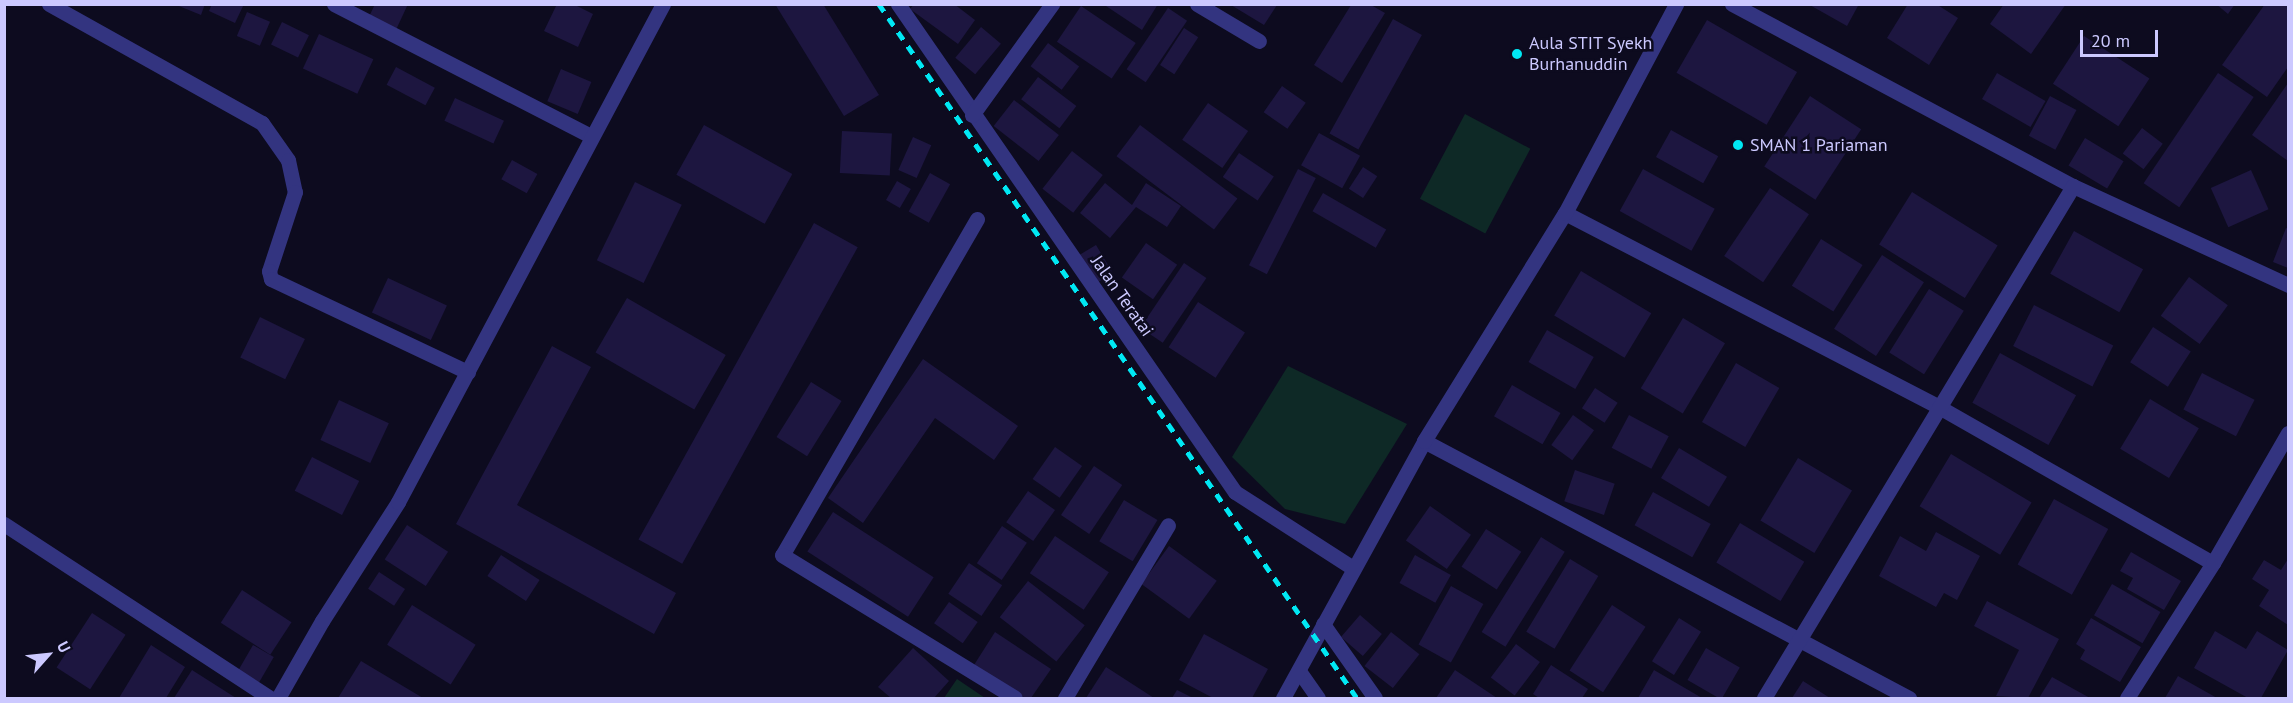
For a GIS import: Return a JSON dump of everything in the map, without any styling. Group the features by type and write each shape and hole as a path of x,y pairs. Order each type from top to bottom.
{"street":[{"path":"49,4 262,123 288,160 295,192 269,271 271,279 468,372"},
{"path":"334,4 591,136"},
{"name":"Jalan Teratai","path":"898,4 972,115 1235,492 1353,568"},
{"path":"972,115 1052,4"},
{"path":"1197,4 1259,41"},
{"path":"1283,699 1424,441 1565,213 1676,4"},
{"path":"1732,4 2073,186 2289,285"},
{"path":"278,699 321,621 398,502 662,5"},
{"path":"1764,699 2073,186"},
{"path":"1565,213 1939,408 2213,563"},
{"path":"977,219 782,555 1015,699"},
{"path":"2127,699 2213,563 2289,433"},
{"path":"1424,441 1909,699"},
{"path":"4,524 270,699"},
{"path":"1065,699 1168,525"},
{"path":"1323,624 1375,699"},
{"path":"1299,671 1318,699"}],"green space":[{"path":"1465,114 1530,149 1485,234 1420,199"},
{"path":"1288,366 1407,424 1345,524 1285,509 1232,457"},
{"path":"957,679 985,698 944,698"}],"building":[{"path":"174,4 205,4 201,15"},
{"path":"212,4 244,4 235,23 209,11"},
{"path":"375,4 408,4 395,32 368,19"},
{"path":"557,4 573,4 593,14 578,47 544,31"},
{"path":"775,4 823,4 879,95 844,116"},
{"path":"914,4 954,4 975,20 958,44 910,9"},
{"path":"1103,4 1158,4 1142,30"},
{"path":"1808,4 1859,4 1847,26"},
{"path":"1908,4 1936,4 1958,18 1929,65 1887,38"},
{"path":"2004,4 2066,4 2031,54 1990,24"},
{"path":"2216,4 2235,4 2228,14"},
{"path":"2265,4 2288,4 2288,67 2267,97 2222,65"},
{"path":"1231,5 1277,5 1264,25"},
{"path":"1351,5 1371,5 1385,13 1342,83 1314,65"},
{"path":"1081,6 1136,43 1112,79 1057,42"},
{"path":"1168,8 1187,21 1146,82 1127,69"},
{"path":"247,12 270,22 260,46 237,36"},
{"path":"1393,19 1422,35 1358,150 1329,134"},
{"path":"1707,20 1797,72 1767,125 1676,73"},
{"path":"282,22 309,35 298,58 271,44"},
{"path":"981,27 1001,44 975,74 955,58"},
{"path":"1184,28 1198,37 1174,74 1160,65"},
{"path":"319,34 373,59 357,94 303,68"},
{"path":"2084,36 2149,78 2118,126 2053,84"},
{"path":"1048,43 1079,66 1062,90 1031,66"},
{"path":"396,67 435,88 425,105 387,85"},
{"path":"561,69 591,82 578,114 547,101"},
{"path":"1997,73 2045,101 2030,127 1982,99"},
{"path":"2218,73 2254,97 2179,207 2144,183"},
{"path":"1038,77 1076,106 1059,128 1021,99"},
{"path":"2288,83 2288,161 2252,135"},
{"path":"1282,86 1306,103 1287,129 1264,112"},
{"path":"1810,96 1861,129 1815,200 1764,166"},
{"path":"2050,96 2076,110 2055,150 2029,136"},
{"path":"455,98 504,121 493,143 444,121"},
{"path":"1014,100 1059,135 1039,161 994,126"},
{"path":"1208,103 1248,131 1222,168 1182,140"},
{"path":"704,125 792,174 765,224 676,175"},
{"path":"1140,125 1237,198 1214,230 1117,156"},
{"path":"2142,128 2163,144 2144,169 2123,154"},
{"path":"1671,130 1718,156 1703,183 1656,157"},
{"path":"842,131 892,134 890,176 840,173"},
{"path":"1319,133 1360,156 1342,188 1301,165"},
{"path":"913,137 931,145 917,178 898,170"},
{"path":"2085,138 2124,161 2107,189 2069,165"},
{"path":"1072,151 1103,175 1073,213 1042,189"},
{"path":"1239,153 1274,176 1258,201 1223,177"},
{"path":"512,160 537,174 527,193 501,179"},
{"path":"1363,167 1377,176 1363,198 1349,189"},
{"path":"1298,169 1316,178 1267,274 1249,265"},
{"path":"1643,169 1715,209 1691,251 1620,211"},
{"path":"2251,170 2268,209 2228,227 2211,188"},
{"path":"930,173 950,184 929,223 909,211"},
{"path":"897,181 911,189 900,208 886,200"},
{"path":"635,182 682,205 644,283 597,260"},
{"path":"1105,183 1132,205 1146,183 1181,206 1167,227 1136,207 1110,238 1080,213"},
{"path":"1770,188 1809,214 1763,282 1724,256"},
{"path":"1912,192 1998,246 1965,298 1879,245"},
{"path":"1323,193 1386,230 1376,248 1312,211"},
{"path":"814,223 858,247 682,564 638,540"},
{"path":"2286,228 2288,229 2288,268 2273,262"},
{"path":"2074,231 2143,269 2119,312 2050,274"},
{"path":"1821,239 1863,265 1833,312 1792,286"},
{"path":"1146,243 1177,265 1153,299 1122,277"},
{"path":"1096,245 1113,273 1096,284 1079,255"},
{"path":"1882,255 1924,282 1876,356 1834,329"},
{"path":"1184,263 1206,278 1163,343 1140,328"},
{"path":"1581,271 1651,313 1625,358 1554,316"},
{"path":"2189,277 2228,305 2200,344 2161,316"},
{"path":"388,278 447,305 431,340 372,312"},
{"path":"1929,289 1964,311 1924,374 1889,353"},
{"path":"627,298 726,355 694,410 596,353"},
{"path":"1198,302 1245,332 1216,378 1169,347"},
{"path":"2034,305 2113,345 2092,386 2013,346"},
{"path":"260,317 305,339 285,379 240,357"},
{"path":"1683,318 1725,343 1683,414 1641,388"},
{"path":"2153,327 2191,352 2168,387 2130,362"},
{"path":"1547,330 1594,357 1575,389 1528,362"},
{"path":"552,346 591,367 517,505 676,593 654,634 456,524"},
{"path":"2000,353 2076,395 2048,445 1972,403"},
{"path":"923,359 1018,426 994,460 935,418 863,523 828,498"},
{"path":"1736,363 1779,388 1745,447 1702,422"},
{"path":"2202,373 2255,400 2236,436 2183,410"},
{"path":"811,382 842,401 807,456 777,437"},
{"path":"1512,385 1560,413 1542,444 1494,416"},
{"path":"1595,388 1618,403 1605,423 1582,408"},
{"path":"2150,399 2199,428 2169,478 2120,449"},
{"path":"339,400 389,423 370,463 320,440"},
{"path":"1573,415 1594,430 1572,460 1551,445"},
{"path":"1629,415 1669,436 1651,469 1612,448"},
{"path":"1055,447 1082,466 1060,498 1033,479"},
{"path":"1679,448 1727,477 1709,507 1661,478"},
{"path":"1951,454 2032,502 2000,555 1920,506"},
{"path":"312,457 359,481 342,515 295,491"},
{"path":"1798,458 1852,490 1814,553 1760,521"},
{"path":"1094,466 1122,485 1089,534 1061,515"},
{"path":"1575,470 1615,484 1604,515 1564,501"},
{"path":"1028,491 1055,510 1033,541 1006,522"},
{"path":"1653,492 1711,524 1692,557 1635,525"},
{"path":"2054,499 2108,529 2072,595 2018,565"},
{"path":"1124,500 1157,520 1133,561 1099,541"},
{"path":"1430,506 1471,535 1447,569 1406,540"},
{"path":"833,512 934,577 908,617 807,551"},
{"path":"1740,523 1804,562 1781,601 1716,562"},
{"path":"407,525 448,552 426,586 385,559"},
{"path":"1002,526 1027,543 1002,580 977,563"},
{"path":"1486,529 1521,552 1497,590 1461,567"},
{"path":"1936,532 1980,556 1957,600 1944,593 1936,607 1879,576 1900,536 1926,551"},
{"path":"1055,536 1109,572 1084,610 1030,573"},
{"path":"1541,537 1565,552 1505,647 1482,632"},
{"path":"1169,546 1217,581 1189,619 1141,584"},
{"path":"2131,552 2181,581 2164,610 2127,589 2133,578 2120,571"},
{"path":"501,555 540,580 526,601 487,576"},
{"path":"1415,555 1451,575 1435,603 1399,583"},
{"path":"1570,559 1598,576 1555,649 1526,632"},
{"path":"2288,559 2288,625 2259,606 2269,590 2252,579 2264,560 2281,570"},
{"path":"969,563 1002,585 981,616 948,594"},
{"path":"379,572 405,589 394,606 368,589"},
{"path":"1028,581 1085,625 1056,662 1000,617"},
{"path":"2112,584 2160,612 2142,643 2094,615"},
{"path":"1451,586 1483,604 1451,663 1419,645"},
{"path":"242,590 291,622 270,655 221,623"},
{"path":"1987,601 2059,639 2028,698 1996,696 2019,650 1974,626"},
{"path":"949,602 978,622 963,643 934,623"},
{"path":"412,605 476,645 451,685 387,645"},
{"path":"1612,605 1646,627 1603,692 1570,670"},
{"path":"92,613 126,635 90,689 57,668"},
{"path":"1360,615 1382,634 1363,656 1341,637"},
{"path":"1679,618 1701,632 1674,675 1652,661"},
{"path":"2091,618 2141,647 2120,682 2080,659 2085,650 2076,644"},
{"path":"2215,631 2246,649 2257,631 2288,650 2261,698 2248,698 2194,668"},
{"path":"995,632 1051,669 1031,698 1025,698 974,665"},
{"path":"1391,632 1419,654 1393,688 1365,666"},
{"path":"1204,634 1268,669 1252,698 1213,698 1179,680"},
{"path":"1516,644 1540,662 1515,696 1491,678"},
{"path":"151,645 185,667 166,698 119,698"},
{"path":"253,645 274,657 258,684 237,672"},
{"path":"913,648 949,681 934,698 891,698 878,687"},
{"path":"1706,648 1740,668 1722,698 1688,680"},
{"path":"361,661 423,698 338,698"},
{"path":"1551,665 1588,689 1582,698 1539,698 1533,694"},
{"path":"1106,667 1154,698 1086,698"},
{"path":"192,670 236,698 174,698"},
{"path":"1455,670 1497,698 1436,698"},
{"path":"1654,670 1702,698 1638,698"},
{"path":"2178,676 2217,698 2165,698"},
{"path":"2052,677 2090,698 2039,698"},
{"path":"1803,681 1830,698 1792,698"},
{"path":"1177,690 1193,698 1172,698"}],"railway":[{"path":"879,4 1357,698"}],"place":[{"name":"Aula STIT Syekh Burhanuddin","path":"1517,54"},
{"name":"SMAN 1 Pariaman","path":"1738,145"}]}
